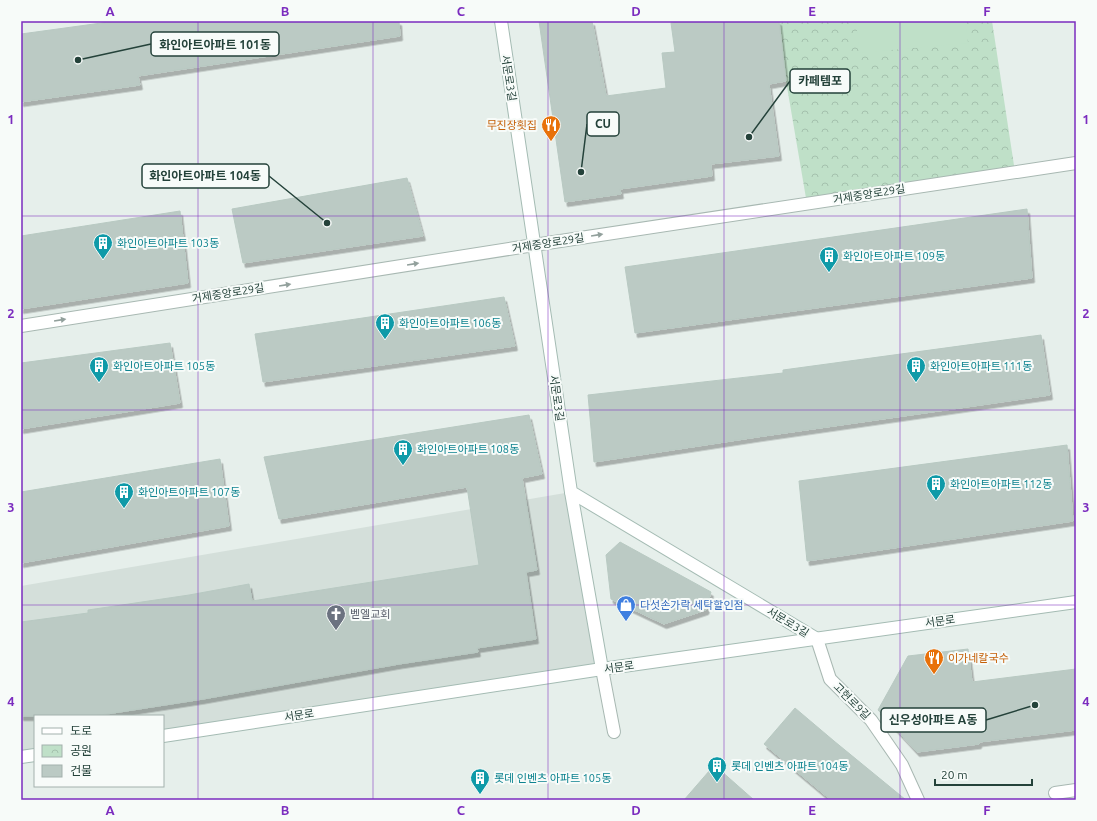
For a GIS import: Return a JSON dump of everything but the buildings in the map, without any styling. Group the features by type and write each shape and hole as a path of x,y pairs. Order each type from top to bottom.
{"street":[{"name":"서문로3길","path":"500,21 571,492 817,640"},
{"name":"거제중앙로29길","path":"21,326 534,245 1076,163"},
{"path":"571,492 614,732"},
{"name":"서문로","path":"164,736 602,669 817,640 1076,602"},
{"name":"고현로9길","path":"817,640 830,679 871,720 902,765 918,800"},
{"path":"21,757 34,755"},
{"path":"1055,793 1076,790"}],"shaded area":[{"path":"571,492 602,669 164,736 164,715 34,715 34,755 21,757 21,586"}],"green space":[{"path":"778,21 992,21 1015,172 807,204 786,81"},
{"path":"856,21 966,21 968,43 859,53"}],"place":[{"name":"화인아트아파트 101동","path":"78,60"},
{"name":"카페템포","path":"749,137"},
{"name":"무진장횟집","path":"551,142"},
{"name":"CU","path":"581,172"},
{"name":"화인아트아파트 104동","path":"327,223"},
{"name":"화인아트아파트 103동","path":"103,260"},
{"name":"화인아트아파트 109동","path":"829,273"},
{"name":"화인아트아파트 106동","path":"385,340"},
{"name":"화인아트아파트 105동","path":"99,383"},
{"name":"화인아트아파트 111동","path":"916,383"},
{"name":"화인아트아파트 108동","path":"403,466"},
{"name":"화인아트아파트 112동","path":"936,501"},
{"name":"화인아트아파트 107동","path":"124,509"},
{"name":"다섯손가락 세탁할인점","path":"626,622"},
{"name":"벧엘교회","path":"336,631"},
{"name":"이가네칼국수","path":"934,675"},
{"name":"신우성아파트 A동","path":"1035,705"},
{"name":"롯데 인벤츠 아파트 104동","path":"717,783"},
{"name":"롯데 인벤츠 아파트 105동","path":"480,795"}]}
